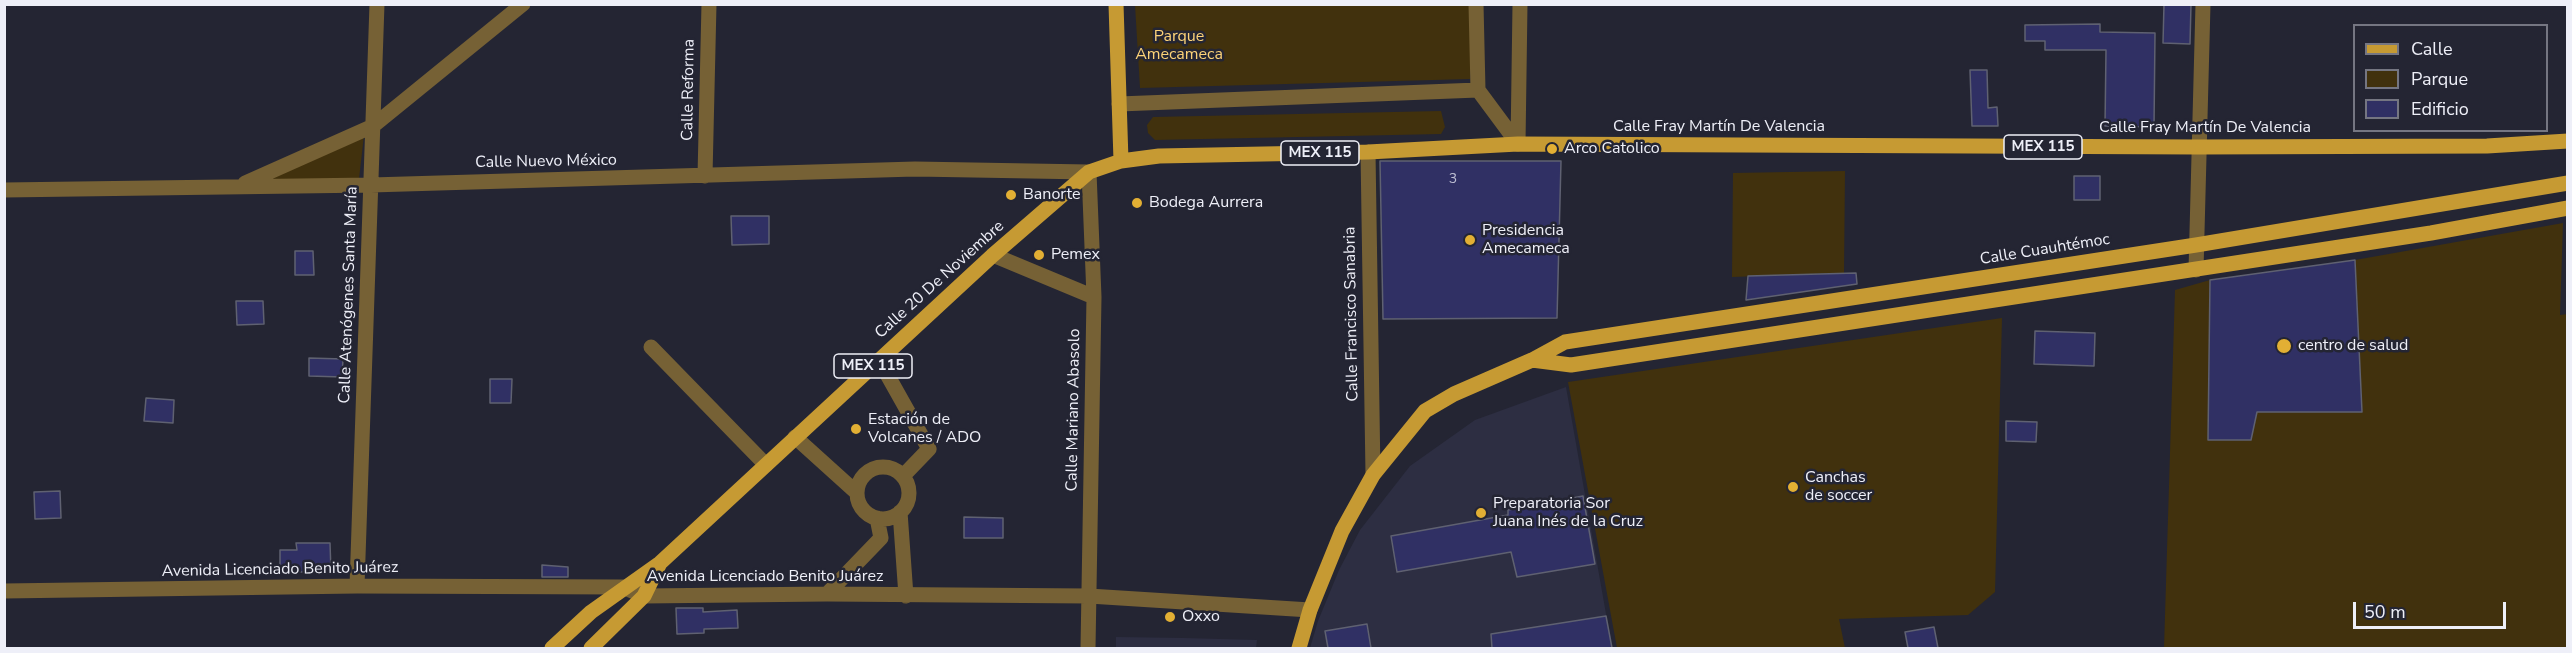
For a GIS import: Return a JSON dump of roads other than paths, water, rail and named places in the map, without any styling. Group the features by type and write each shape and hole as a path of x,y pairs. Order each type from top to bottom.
{"main road":[{"path":"1116,4 1121,161"},
{"name":"Calle Fray Martín De Valencia","path":"1518,144 2198,147 2487,146 2568,141"},
{"name":"MEX 115","path":"1121,161 1159,156 1368,152 1518,144"},
{"name":"Calle 20 De Noviembre","path":"552,648 591,612 623,587 660,563 993,255 1089,172 1121,161"},
{"name":"Calle Cuauhtémoc","path":"1299,648 1310,610 1342,531 1373,475 1425,411 1455,394 1532,360 1565,342 2196,245 2568,183"},
{"path":"1532,360 1571,365 2345,247 2568,208"},
{"path":"2341,221 2345,247"},
{"path":"1983,278 1987,302"},
{"path":"1767,310 1772,335"},
{"name":"Calle 20 De Noviembre","path":"591,648 644,596 660,563"}],"street":[{"name":"Calle Atenógenes Santa María","path":"357,586 377,4"},
{"path":"240,185 373,126 522,4"},
{"name":"Calle Reforma","path":"705,176 709,4"},
{"path":"1476,4 1478,90 1518,144"},
{"path":"1518,144 1520,4"},
{"path":"2196,270 2203,4"},
{"path":"1119,104 1478,90"},
{"name":"Calle Francisco Sanabria","path":"1368,152 1373,475"},
{"name":"Calle Nuevo México","path":"4,190 371,185 915,169 1089,172"},
{"name":"Calle Mariano Abasolo","path":"1088,648 1094,297 1089,172"},
{"path":"993,255 1094,297"},
{"path":"651,347 766,465"},
{"path":"879,360 929,449 903,476"},
{"path":"795,437 857,493 863,509 877,518 893,517 900,512 908,499 907,484 903,476 887,467 870,470 863,476 857,493"},
{"path":"900,512 906,596"},
{"path":"827,594 881,538 877,518"},
{"name":"Avenida Licenciado Benito Juárez","path":"4,591 357,586 623,587 644,596 827,594 1089,596 1310,610"}],"place":[{"name":"Arco Catolico","path":"1552,149"},
{"name":"Banorte","path":"1011,195"},
{"name":"Bodega Aurrera","path":"1137,203"},
{"name":"Presidencia Amecameca","path":"1470,240"},
{"name":"Pemex","path":"1039,255"},
{"name":"centro de salud","path":"2284,346"},
{"name":"Estación de Volcanes / ADO","path":"856,429"},
{"name":"Canchas de soccer","path":"1793,487"},
{"name":"Preparatoria Sor Juana Inés de la Cruz","path":"1481,513"},
{"name":"Oxxo","path":"1170,617"}],"park label":[{"name":"Parque Amecameca","path":"1179,46"}]}
